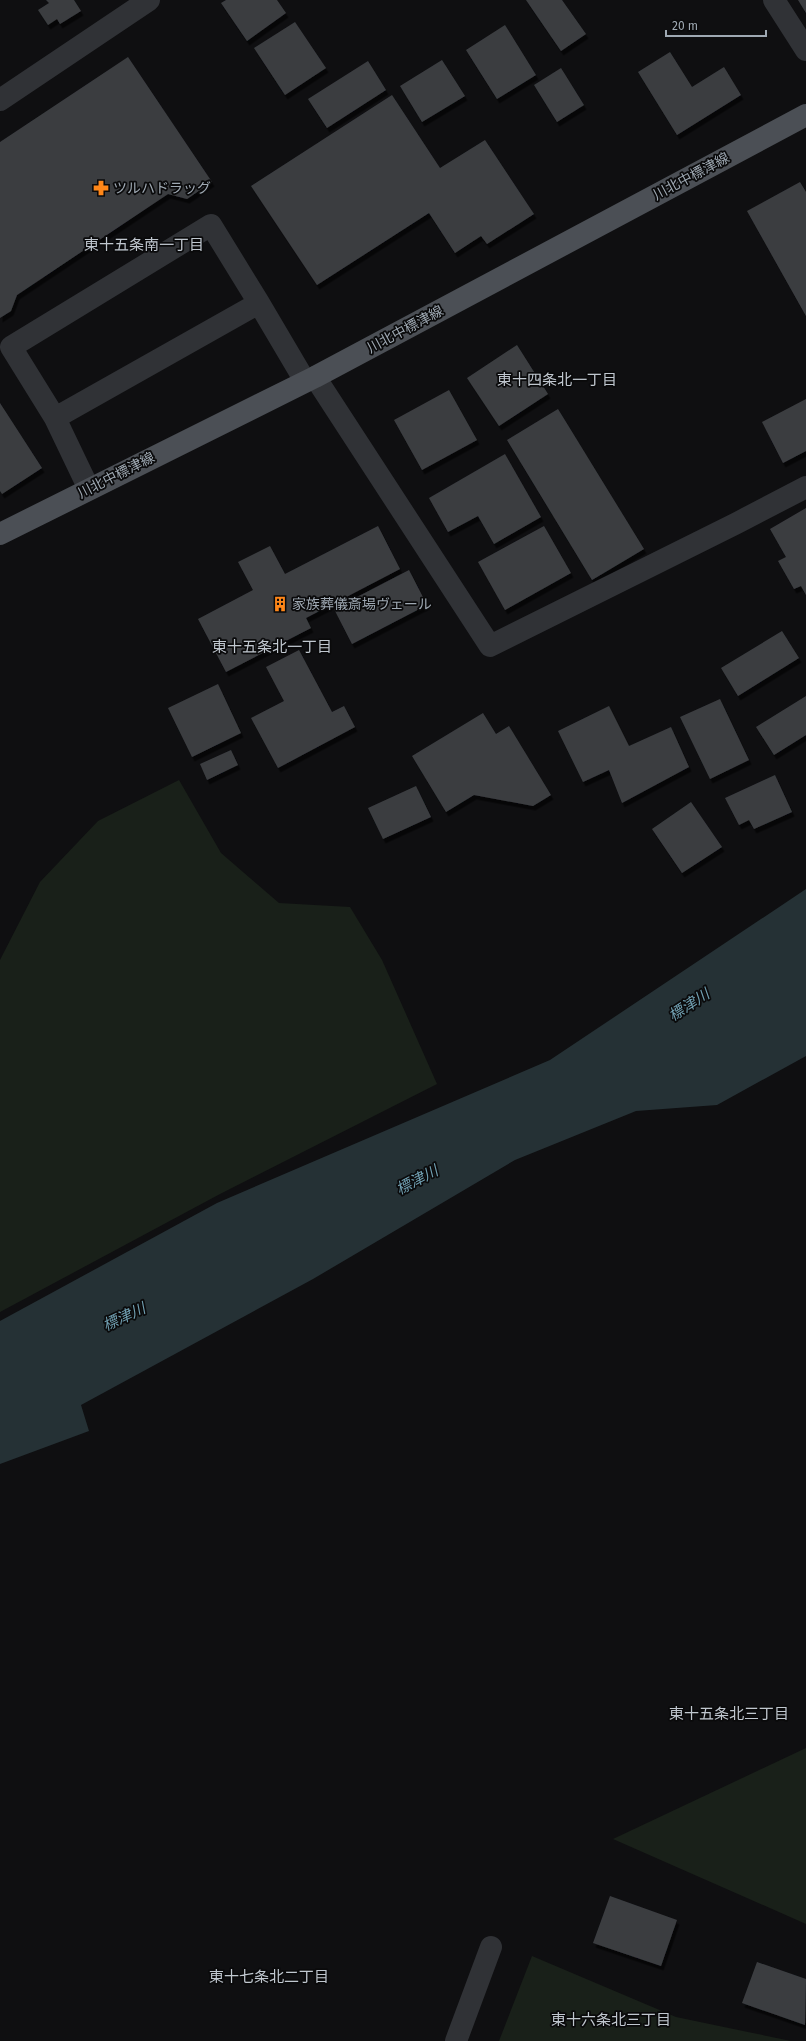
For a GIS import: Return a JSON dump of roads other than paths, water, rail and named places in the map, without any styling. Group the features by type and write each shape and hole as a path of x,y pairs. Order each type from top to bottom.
{"main road":[{"name":"川北中標津線","path":"0,534 310,379 806,115"}],"street":[{"path":"0,100 149,0"},
{"path":"774,0 806,50"},
{"path":"89,489 55,418 11,347 211,225 259,303 490,646 806,487"},
{"path":"55,418 259,303"},
{"path":"456,2041 491,1947"}],"water":[{"name":"標津川","path":"806,889 806,1056 717,1105 636,1111 515,1160 313,1279 81,1405 89,1431 0,1464 0,1321 217,1203 550,1060"}],"place":[{"name":"ツルハドラッグ","path":"101,188"},
{"name":"家族葬儀斎場ヴェール","path":"280,604"}],"district":[{"name":"東十五条南一丁目","path":"144,245"},
{"name":"東十四条北一丁目","path":"557,380"},
{"name":"東十五条北一丁目","path":"272,647"},
{"name":"東十五条北三丁目","path":"729,1714"},
{"name":"東十七条北二丁目","path":"269,1977"},
{"name":"東十六条北三丁目","path":"611,2020"}]}
